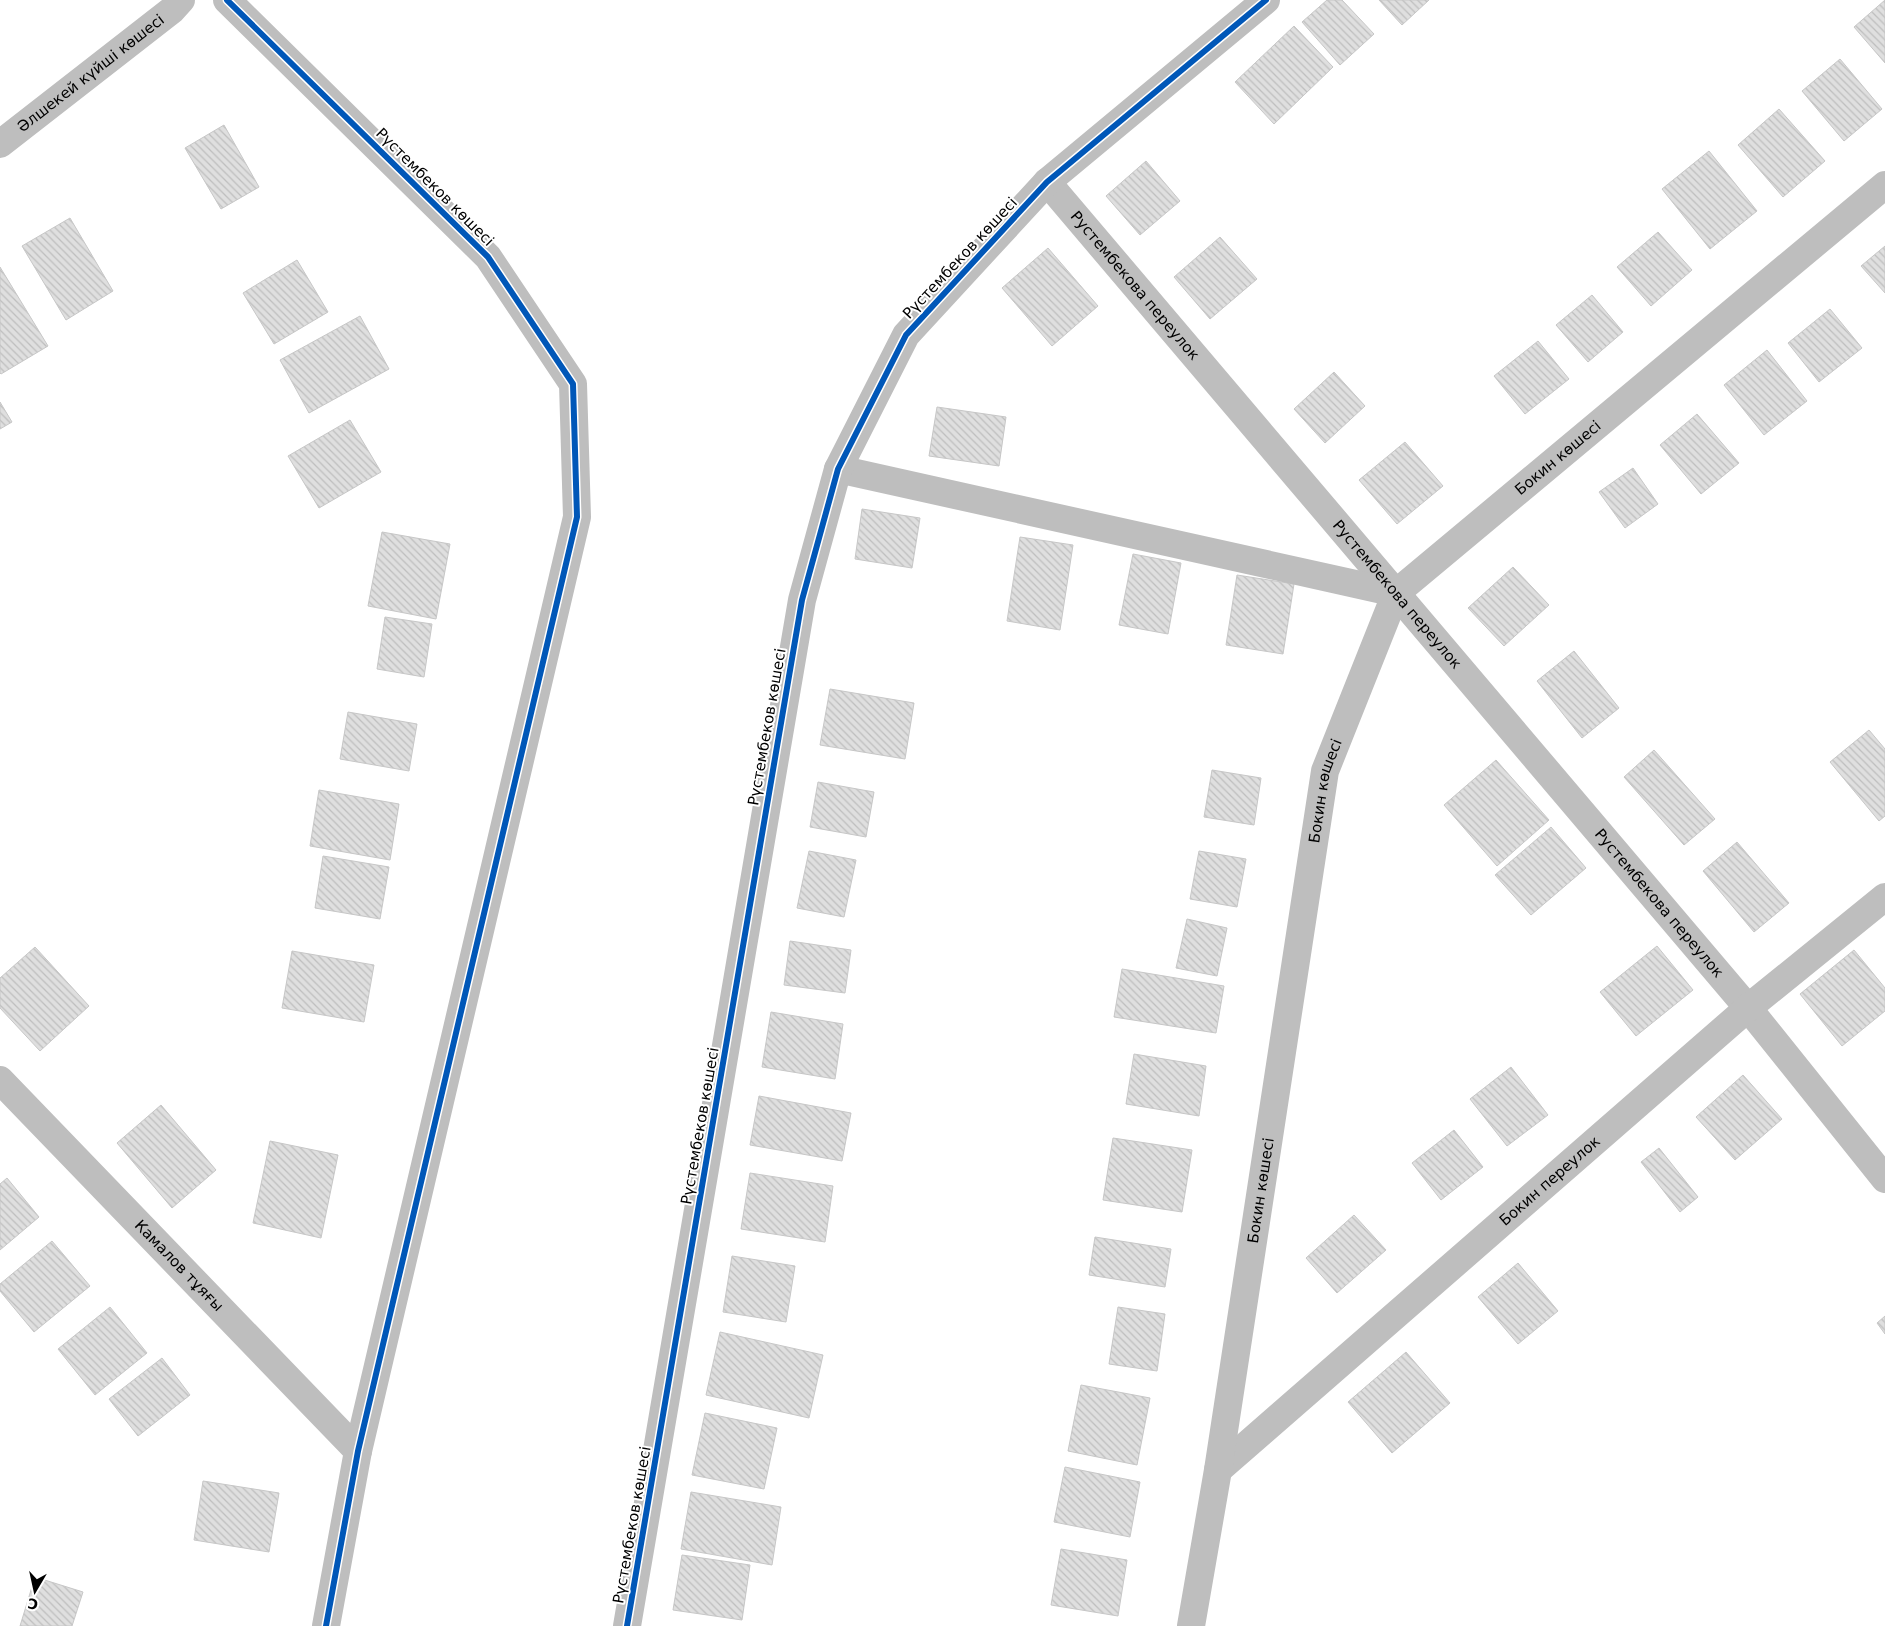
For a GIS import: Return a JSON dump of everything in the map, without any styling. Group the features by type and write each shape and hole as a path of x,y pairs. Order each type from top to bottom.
{"street":[{"name":"Әлшекей күйші көшесі","path":"0,144 172,10 181,0"},
{"name":"Рүстембеков көшесі","path":"227,0 488,257 573,384 577,517 358,1451 326,1626"},
{"name":"Рүстембеков көшесі","path":"627,1626 802,600 838,468 906,336 1047,182 1266,0"},
{"name":"Рустембекова переулок","path":"1047,182 1748,1008 1885,1179"},
{"name":"Бокин көшесі","path":"1191,1626 1218,1470 1325,772 1396,592 1885,185"},
{"path":"838,468 1396,592"},
{"name":"Бокин переулок","path":"1218,1470 1748,1008 1885,897"},
{"name":"Камалов тұяғы","path":"0,1080 358,1451"}],"building":[{"path":"1327,0 1342,0 1374,34 1340,65 1302,22"},
{"path":"1379,0 1429,0 1402,25"},
{"path":"1885,0 1885,63 1854,27"},
{"path":"1294,26 1333,67 1274,124 1235,82"},
{"path":"1840,59 1882,109 1844,141 1802,91"},
{"path":"1779,109 1825,161 1783,197 1738,145"},
{"path":"224,125 259,187 221,209 185,148"},
{"path":"1709,151 1757,211 1710,249 1662,189"},
{"path":"1146,161 1180,201 1140,235 1106,196"},
{"path":"70,218 113,291 66,320 22,246"},
{"path":"1658,232 1692,270 1651,306 1617,267"},
{"path":"1220,237 1257,279 1210,319 1174,277"},
{"path":"1885,246 1885,293 1861,266"},
{"path":"1048,248 1098,306 1052,346 1002,288"},
{"path":"297,260 328,312 274,344 243,293"},
{"path":"0,267 48,346 1,374 0,373"},
{"path":"1592,295 1623,332 1588,362 1556,325"},
{"path":"1830,309 1862,348 1819,382 1788,343"},
{"path":"360,316 389,369 309,413 280,360"},
{"path":"1538,341 1569,379 1525,414 1494,376"},
{"path":"1767,350 1807,401 1764,435 1724,385"},
{"path":"1334,372 1365,406 1325,443 1294,409"},
{"path":"0,402 12,422 0,429"},
{"path":"937,407 1006,417 999,466 929,456"},
{"path":"1697,414 1739,463 1701,494 1660,445"},
{"path":"350,420 381,472 319,508 288,456"},
{"path":"1405,442 1443,486 1397,524 1359,480"},
{"path":"1633,468 1658,504 1625,528 1599,492"},
{"path":"862,509 920,518 912,568 855,559"},
{"path":"382,532 450,544 436,619 368,606"},
{"path":"1020,537 1073,545 1060,630 1007,621"},
{"path":"1133,554 1181,563 1168,634 1119,625"},
{"path":"1513,567 1549,605 1504,646 1468,608"},
{"path":"1237,575 1294,584 1283,654 1226,645"},
{"path":"385,617 432,624 424,677 377,669"},
{"path":"1574,651 1619,708 1582,738 1537,681"},
{"path":"830,689 914,703 905,759 820,745"},
{"path":"348,712 417,724 409,771 340,759"},
{"path":"1869,730 1885,749 1885,816 1879,821 1830,762"},
{"path":"1654,750 1715,819 1684,845 1624,777"},
{"path":"1496,760 1549,820 1497,866 1444,805"},
{"path":"1212,770 1261,778 1254,825 1204,817"},
{"path":"818,782 874,792 866,837 810,827"},
{"path":"319,790 399,804 390,860 310,846"},
{"path":"1551,827 1586,868 1531,915 1495,875"},
{"path":"1737,842 1789,903 1754,932 1703,871"},
{"path":"809,851 856,860 844,917 797,908"},
{"path":"1199,851 1246,859 1237,907 1190,899"},
{"path":"323,856 389,867 380,919 315,908"},
{"path":"1187,919 1227,928 1217,976 1176,968"},
{"path":"790,941 851,950 845,993 784,985"},
{"path":"1657,946 1693,990 1636,1036 1600,992"},
{"path":"35,947 89,1006 40,1051 0,1008 0,978"},
{"path":"1854,950 1885,988 1885,1011 1842,1046 1800,994"},
{"path":"292,951 374,965 364,1022 282,1008"},
{"path":"1122,969 1224,986 1216,1033 1114,1017"},
{"path":"771,1012 843,1024 835,1079 762,1067"},
{"path":"1134,1054 1206,1066 1199,1116 1126,1104"},
{"path":"1511,1067 1548,1115 1507,1146 1470,1099"},
{"path":"1743,1075 1782,1119 1735,1160 1696,1117"},
{"path":"759,1096 851,1113 842,1161 750,1145"},
{"path":"161,1105 216,1170 172,1208 117,1143"},
{"path":"1454,1130 1483,1167 1441,1200 1412,1163"},
{"path":"1113,1138 1192,1150 1182,1212 1103,1200"},
{"path":"270,1141 338,1155 321,1238 253,1223"},
{"path":"1659,1148 1698,1197 1680,1212 1641,1162"},
{"path":"750,1173 833,1186 825,1242 741,1229"},
{"path":"7,1178 39,1217 0,1250 0,1184"},
{"path":"1354,1215 1386,1250 1337,1293 1306,1258"},
{"path":"1095,1237 1171,1249 1165,1287 1089,1275"},
{"path":"52,1241 90,1286 34,1332 0,1291 0,1284"},
{"path":"732,1256 795,1266 786,1322 723,1312"},
{"path":"1518,1263 1558,1311 1518,1344 1478,1297"},
{"path":"110,1307 147,1353 95,1395 58,1349"},
{"path":"1118,1307 1165,1314 1157,1371 1109,1364"},
{"path":"1885,1316 1885,1334 1877,1323"},
{"path":"720,1332 823,1355 809,1418 706,1395"},
{"path":"1406,1352 1450,1403 1392,1453 1348,1402"},
{"path":"162,1358 190,1395 138,1436 109,1399"},
{"path":"1081,1385 1150,1398 1137,1465 1068,1451"},
{"path":"705,1413 777,1428 764,1489 692,1475"},
{"path":"1065,1467 1140,1482 1130,1537 1054,1522"},
{"path":"203,1481 279,1493 269,1552 194,1540"},
{"path":"691,1492 781,1507 772,1565 681,1549"},
{"path":"1061,1549 1127,1560 1118,1616 1051,1605"},
{"path":"682,1555 750,1565 742,1620 673,1610"},
{"path":"35,1577 83,1592 72,1626 20,1626"}],"cycle path":[{"path":"227,0 488,257 573,384 577,517 358,1451 326,1626"},
{"path":"627,1626 802,600 838,469 906,335 1047,182 1266,0"}]}
